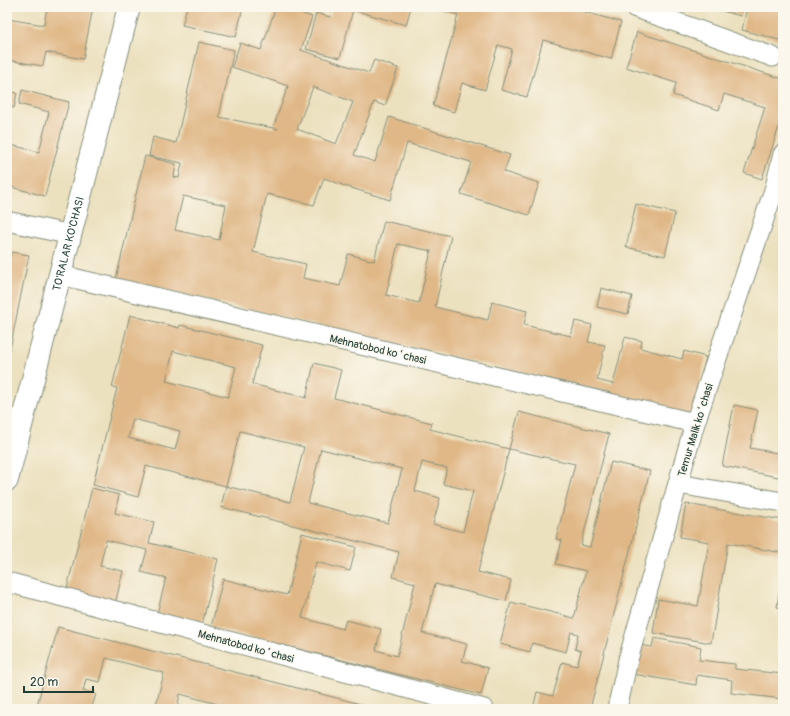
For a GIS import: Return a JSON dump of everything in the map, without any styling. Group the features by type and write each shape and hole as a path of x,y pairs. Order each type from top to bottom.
{"street":[{"name":"TO'RALAR KO'CHASI","path":"7,480 129,7"},
{"path":"634,7 773,57"},
{"name":"Temur Malik koʻchasi","path":"617,709 628,660 678,484 696,424 779,187 783,154"},
{"path":"7,221 70,235"},
{"name":"Mehnatobod koʻchasi","path":"60,275 696,424"},
{"path":"678,484 783,502"},
{"name":"Mehnatobod koʻchasi","path":"7,582 484,709"}],"building":[{"path":"47,7 93,7 83,59 46,52 43,66 7,60 7,19 44,25"},
{"path":"187,7 243,7 236,37 182,25"},
{"path":"276,7 284,7 312,17 301,50 369,73 374,60 398,68 385,106 374,102 354,155 375,162 389,117 510,155 504,172 539,183 529,215 461,194 471,162 407,143 390,200 324,178 314,205 267,194 253,252 306,264 303,278 340,286 348,254 374,261 384,221 451,236 435,307 488,320 492,302 527,311 524,325 571,336 575,321 592,325 588,342 605,345 597,380 613,384 625,337 642,341 640,348 682,359 684,351 706,357 691,417 610,397 611,393 116,279 145,156 176,164 174,177 179,178 182,163 149,156 153,137 176,143 199,42 234,50 219,117 273,128 288,86 232,67 240,43 261,50","holes":["313,87 353,102 336,144 297,129","183,196 226,205 219,240 175,230","398,244 431,251 419,303 386,295"]},
{"path":"332,7 411,7 406,25 353,10 340,58 306,49 316,13 330,17"},
{"path":"431,7 566,7 621,22 611,59 543,40 527,97 501,90 512,49 498,45 485,90 462,83 454,112 433,106 458,15"},
{"path":"707,7 743,7 741,16"},
{"path":"747,7 783,7 783,41 742,30"},
{"path":"637,32 783,79 783,114 762,179 744,173 765,107 724,94 719,110 673,95 676,83 626,67"},
{"path":"22,90 69,102 45,196 7,186 7,144 39,152 49,112 19,104"},
{"path":"7,91 17,93 14,108 7,106"},
{"path":"636,204 675,213 665,256 626,247"},
{"path":"11,252 29,255 8,359 7,270"},
{"path":"601,288 632,296 628,314 597,307"},
{"path":"130,315 179,328 180,325 262,345 252,384 306,398 314,363 341,370 334,398 432,423 430,429 509,449 478,572 511,580 506,601 435,584 422,633 467,644 462,661 488,668 481,695 211,627 223,579 287,595 302,533 356,547 350,571 316,562 302,618 343,629 346,620 381,629 376,650 397,656 415,583 393,577 399,552 221,507 226,486 146,466 138,497 93,485 117,388 112,387","holes":["173,351 236,367 228,397 166,381","133,419 180,431 175,450 128,438","240,431 304,447 290,502 226,486","321,449 402,469 388,523 308,503","422,462 447,468 443,484 473,491 463,532 433,524 440,498 415,491"]},
{"path":"734,405 758,410 750,448 783,454 783,478 722,466"},
{"path":"519,412 609,434 581,545 590,547 611,462 650,471 590,709 551,709 534,705 537,692 553,696 562,662 577,666 581,651 575,649 578,634 571,632 566,652 532,643 530,652 500,644 511,602 574,618 586,571 556,564 562,540 556,539 575,464 509,449"},
{"path":"92,488 119,495 115,513 154,522 149,543 218,559 202,625 157,614 166,578 141,572 147,550 106,540 100,566 123,571 114,608 65,596"},
{"path":"686,504 783,520 783,553 728,543 711,643 653,633 658,599 698,606 709,542 680,537"},
{"path":"783,574 783,608 777,607"},
{"path":"58,627 376,709 279,709 263,705 262,709 236,709 180,694 177,709 155,709 164,673 106,658 100,682 86,679 83,691 96,694 92,707 98,709 36,709"},
{"path":"654,638 701,647 699,660 735,664 735,669 783,674 783,699 731,693 732,680 697,675 696,685 633,674 639,645 652,647"}]}
